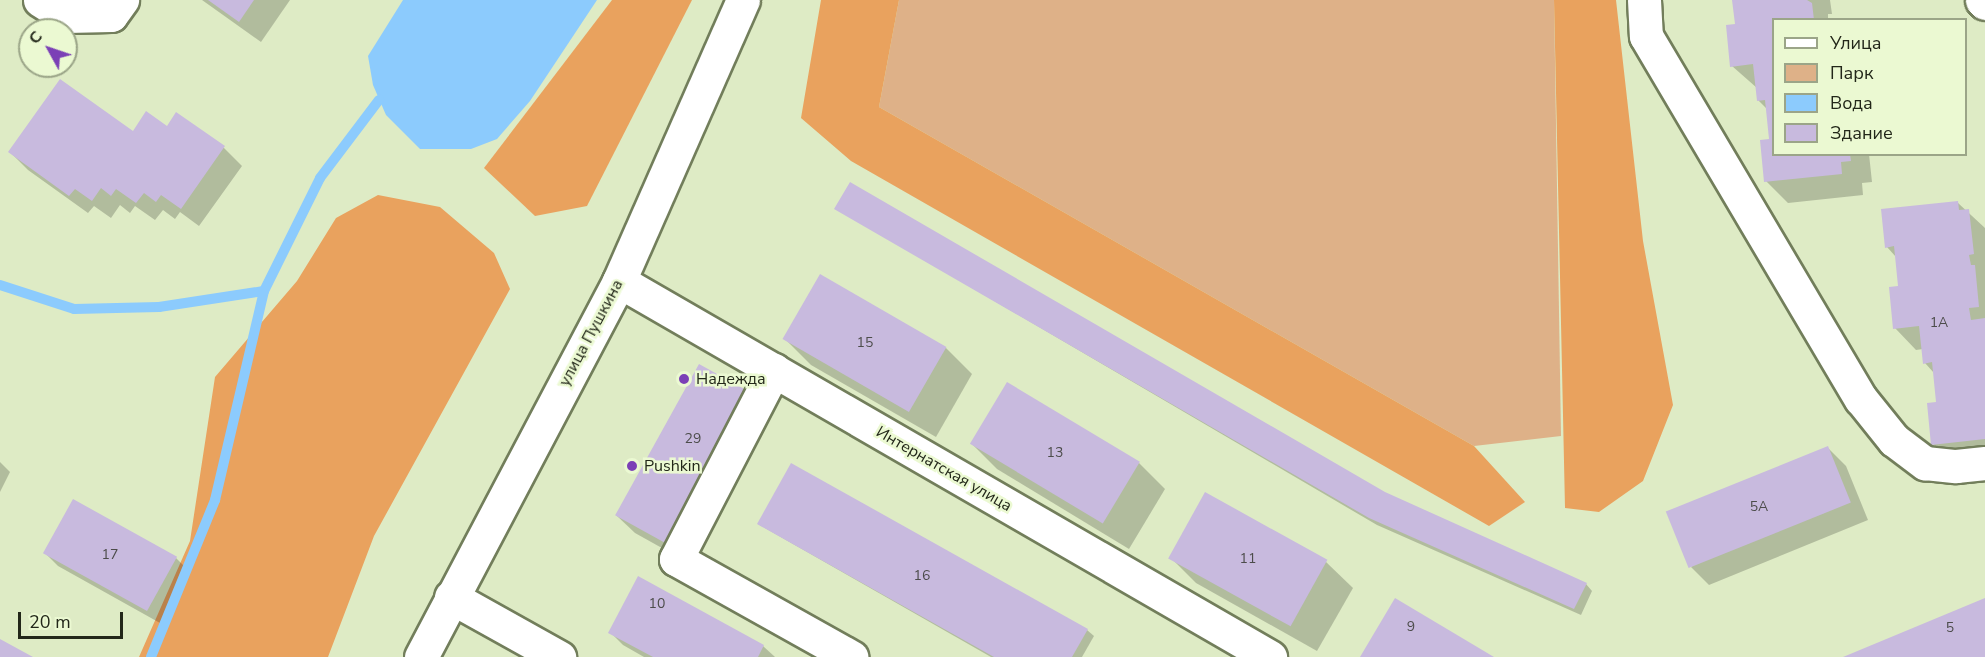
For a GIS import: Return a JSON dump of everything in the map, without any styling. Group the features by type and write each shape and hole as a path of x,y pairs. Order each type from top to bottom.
{"street":[{"path":"40,0 66,16 111,15 122,0"},
{"name":"улица Пушкина","path":"421,657 619,281 743,0"},
{"path":"1644,0 1646,36 1861,399 1894,440 1925,463 1956,466 1985,463"},
{"name":"Интернатская улица","path":"619,281 1270,657"},
{"path":"774,370 676,559 851,657"},
{"path":"451,597 559,657"}],"green space":[{"path":"899,0 1554,0 1561,436 1474,446 879,107"}],"shaded area":[{"path":"612,0 692,0 587,206 535,216 484,168"},
{"path":"821,0 899,0 879,107 1474,446 1525,502 1489,526 851,161 801,118"},
{"path":"1554,0 1616,0 1643,241 1673,405 1643,481 1599,512 1565,508"},
{"path":"378,195 440,207 494,253 510,289 374,536 328,657 139,657 190,541 215,377 297,281 336,218"}],"water":[{"path":"403,0 597,0 530,101 497,139 471,149 420,149 386,115 373,85 368,56"}],"building":[{"path":"208,0 254,0 239,22"},
{"path":"1732,0 1807,0 1812,3 1814,18 1772,18 1772,156 1850,156 1851,161 1841,162 1842,174 1764,182 1760,140 1769,139 1765,100 1757,101 1753,64 1730,67 1726,25 1735,24"},
{"path":"60,79 133,131 146,111 167,126 176,112 225,146 181,209 161,195 156,202 144,193 136,203 116,189 111,196 101,188 92,201 75,189 69,196 8,152"},
{"path":"850,182 1385,492 1587,583 1574,609 1369,518 834,209"},
{"path":"1958,201 1959,210 1969,209 1974,254 1969,255 1971,265 1975,265 1979,307 1969,308 1971,320 1985,318 1985,439 1931,445 1927,403 1936,402 1932,362 1923,364 1919,326 1893,329 1889,287 1898,286 1894,246 1885,248 1881,209"},
{"path":"820,274 946,347 909,412 782,339"},
{"path":"699,364 754,395 670,546 615,515"},
{"path":"1007,382 1140,462 1103,524 970,444"},
{"path":"1828,446 1851,503 1689,568 1666,512"},
{"path":"791,463 1088,629 1072,657 994,657 757,524"},
{"path":"1205,492 1327,560 1291,626 1168,558"},
{"path":"73,499 177,557 147,611 43,553"},
{"path":"638,576 764,645 758,657 653,657 608,633"},
{"path":"1395,598 1494,657 1360,657"},
{"path":"1985,598 1985,657 1843,657"},
{"path":"0,639 33,657 0,657"}],"waterway":[{"path":"151,657 215,500 264,291 320,178 379,100"},
{"path":"0,285 74,309 159,307 264,291"}],"place":[{"name":"Надежда","path":"684,379"},
{"name":"Pushkin","path":"632,466"}]}
